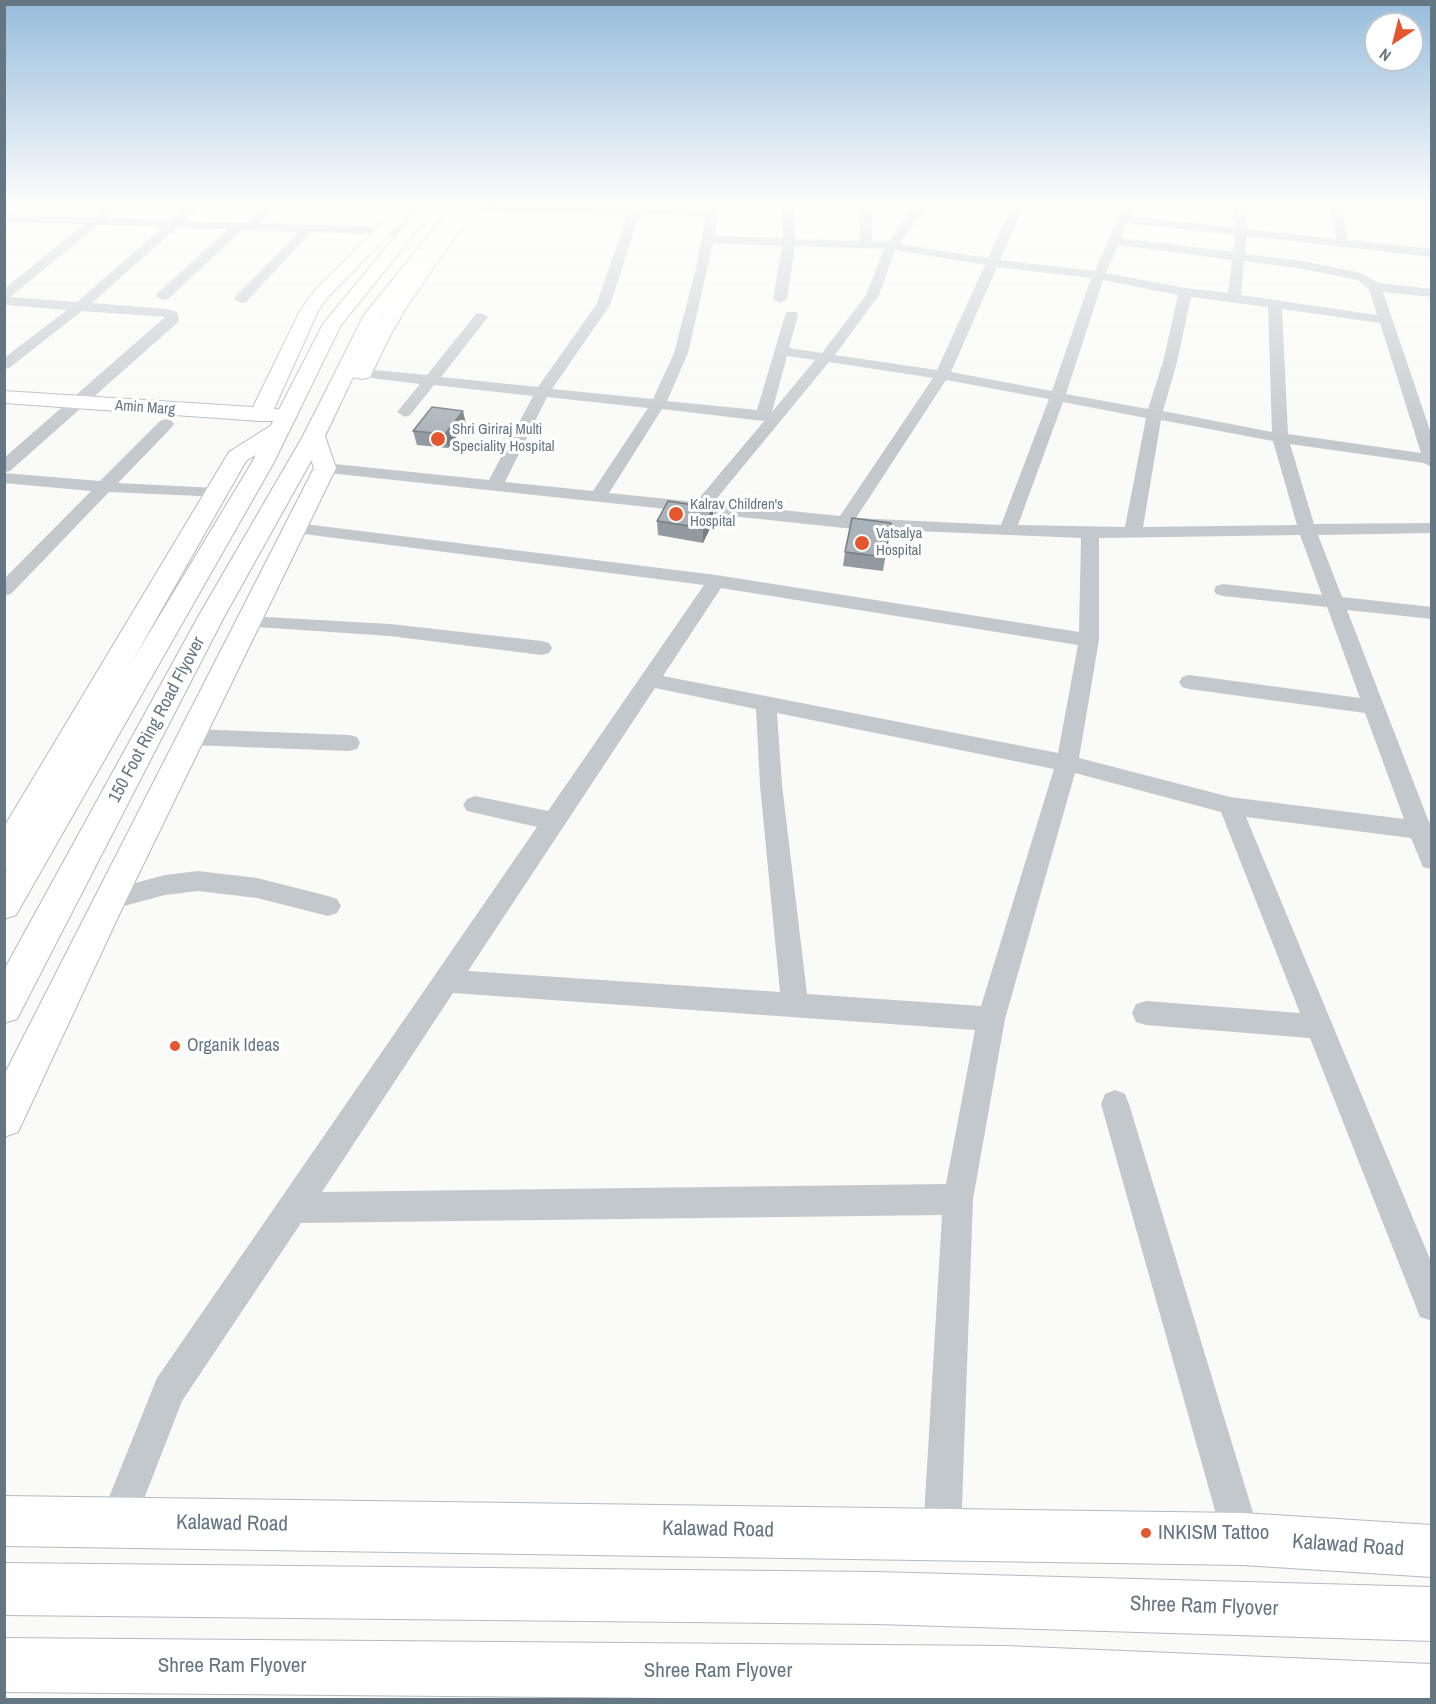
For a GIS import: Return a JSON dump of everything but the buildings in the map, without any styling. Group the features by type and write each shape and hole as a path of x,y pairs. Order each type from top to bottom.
{"main road":[{"path":"274,421 309,311 332,283"},
{"path":"4,857 237,457 274,421 332,324 365,283"},
{"name":"150 Foot Ring Road Flyover","path":"4,1007 211,616 314,436 354,372 373,315 401,283"},
{"name":"Amin Marg","path":"4,397 166,424 274,421"},
{"name":"Amin Marg","path":"4,409 73,409 274,421"},
{"name":"150 Foot Ring Road Flyover","path":"4,905 245,494 274,421"},
{"path":"4,1118 109,900 325,468 314,436"},
{"name":"Kalawad Road","path":"4,1521 1242,1539 1431,1551"},
{"name":"Shree Ram Flyover","path":"4,1589 876,1598 1431,1614"},
{"name":"Shree Ram Flyover","path":"4,1665 1005,1673 1431,1692"}],"street":[{"path":"4,296 20,283"},
{"path":"4,365 108,283"},
{"path":"163,296 179,283"},
{"path":"241,298 256,283"},
{"path":"494,486 542,392 603,305 611,283"},
{"path":"598,497 658,405 681,353 697,283"},
{"path":"780,299 783,283"},
{"path":"700,508 769,416 826,357 873,295 878,283"},
{"path":"844,523 942,375 984,283"},
{"path":"1007,531 1058,396 1096,283"},
{"path":"1137,283 1185,292 1385,320"},
{"path":"1234,298 1235,283"},
{"path":"1369,283 1375,287 1431,293"},
{"path":"781,351 942,375 1280,438 1430,453 1375,287"},
{"path":"1133,531 1155,415 1170,362 1185,292"},
{"path":"4,301 172,315 172,320 4,467"},
{"path":"1275,304 1280,438 1307,530 1374,707 1426,830 1431,860"},
{"path":"769,416 781,351 791,315"},
{"path":"405,412 481,317"},
{"path":"354,372 769,416"},
{"path":"1407,388 1424,390"},
{"path":"4,590 166,424"},
{"path":"325,468 844,523 1090,533 1431,528"},
{"path":"4,478 216,493"},
{"path":"296,528 716,581 1089,640"},
{"path":"942,1534 958,1199 991,1019 1066,763 1089,640 1090,533"},
{"path":"117,1522 169,1390 716,581"},
{"path":"1223,590 1431,613"},
{"path":"249,622 390,630 542,648"},
{"path":"649,680 1066,763 1230,806 1426,830"},
{"path":"1189,682 1374,707"},
{"path":"766,702 771,785 795,1005"},
{"path":"191,737 349,743"},
{"path":"475,805 555,822"},
{"path":"1230,806 1321,1027 1431,1305"},
{"path":"109,900 165,885 198,881 257,888 328,906"},
{"path":"446,981 991,1019"},
{"path":"1146,1013 1321,1027"},
{"path":"1115,1104 1242,1539"},
{"path":"293,1208 958,1199"}],"place":[{"name":"Shri Giriraj Multi Speciality Hospital","path":"438,439"},
{"name":"Kalrav Children's Hospital","path":"676,514"},
{"name":"Vatsalya Hospital","path":"862,543"},
{"name":"Organik Ideas","path":"175,1046"},
{"name":"INKISM Tattoo","path":"1146,1533"}]}
